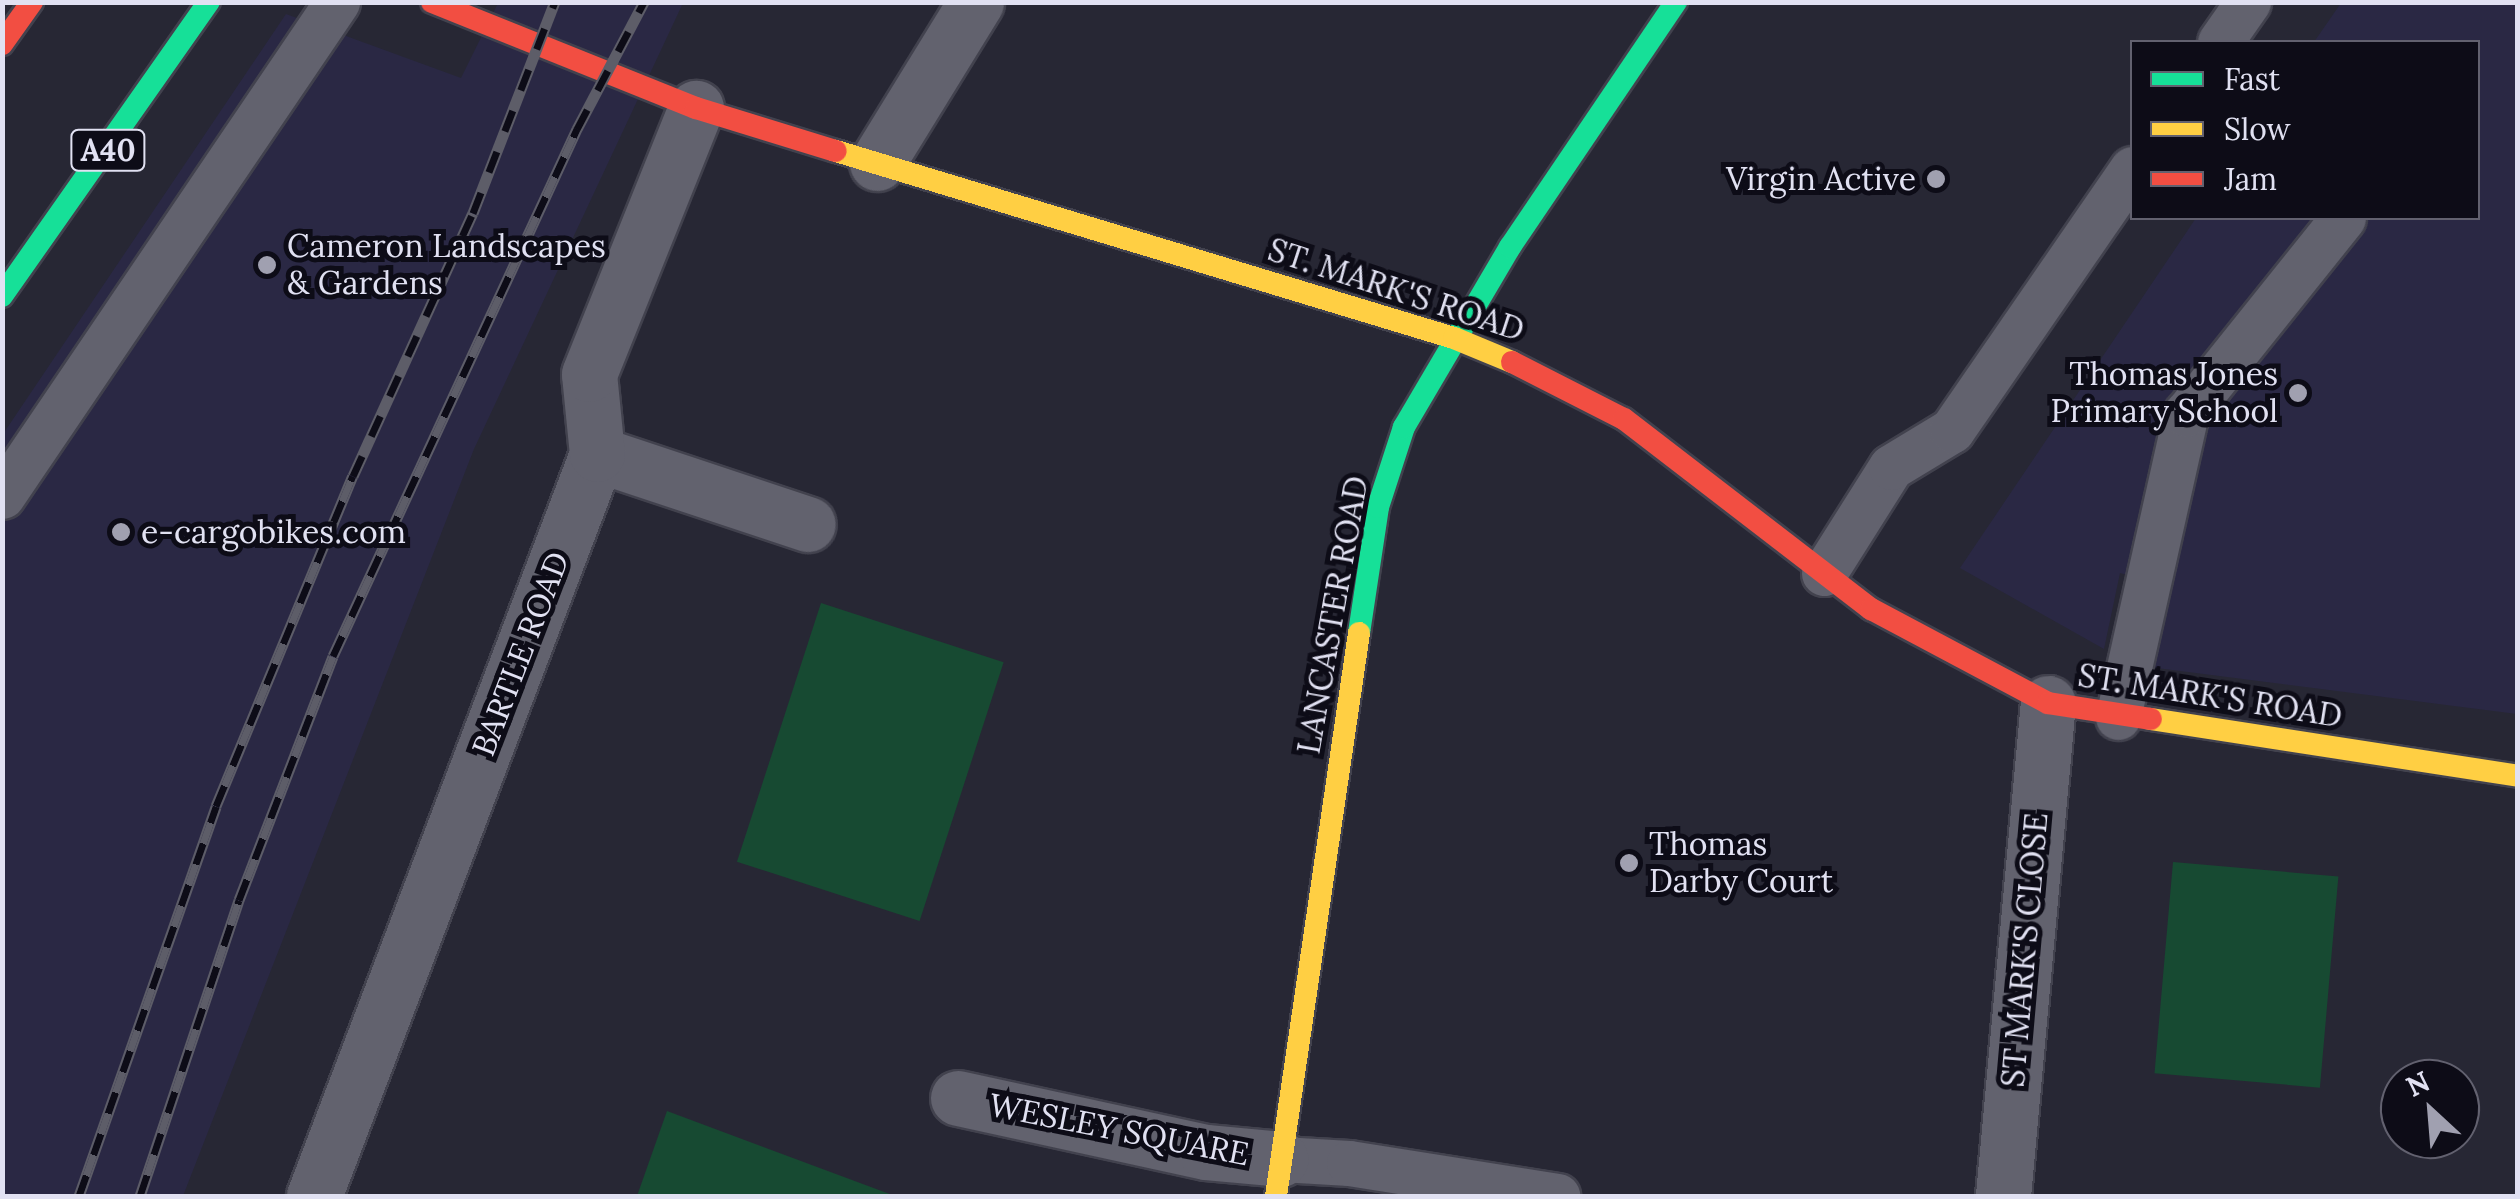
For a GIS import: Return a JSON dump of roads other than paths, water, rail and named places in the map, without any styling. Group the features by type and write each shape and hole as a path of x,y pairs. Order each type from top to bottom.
{"main road":[{"path":"2,44 32,2"},
{"name":"A40","path":"2,296 209,2"},
{"name":"ST. MARK'S ROAD","path":"432,2 696,108 1454,338 1624,419 1871,608 2048,703 2118,717 2518,776"},
{"name":"LANCASTER ROAD","path":"1278,1178 1378,507 1404,427 1454,338 1676,2"}],"street":[{"path":"877,163 976,2"},
{"name":"BARTLE ROAD","path":"314,1196 597,454 589,374 696,108"},
{"path":"597,454 808,524"},
{"name":"ST MARK'S CLOSE","path":"2004,1196 2048,703"},
{"name":"WESLEY SQUARE","path":"958,1098 1206,1152 1278,1178"}],"lane":[{"path":"2,496 337,2"},
{"path":"2221,40 2248,2"},
{"path":"1824,573 1891,467 1952,430 2130,172"},
{"path":"2118,717 2186,414 2341,220"},
{"path":"1278,1178 1349,1162 1557,1196"}],"railway":[{"path":"79,1196 216,806 353,476 473,213 555,2"},
{"path":"140,1196 239,900 333,656 577,129 644,2"}],"place":[{"name":"Virgin Active","path":"1936,179"},
{"name":"Cameron Landscapes & Gardens","path":"267,265"},
{"name":"Thomas Jones Primary School","path":"2298,393"},
{"name":"e-cargobikes.com","path":"121,532"},
{"name":"Thomas Darby Court","path":"1629,863"}]}
